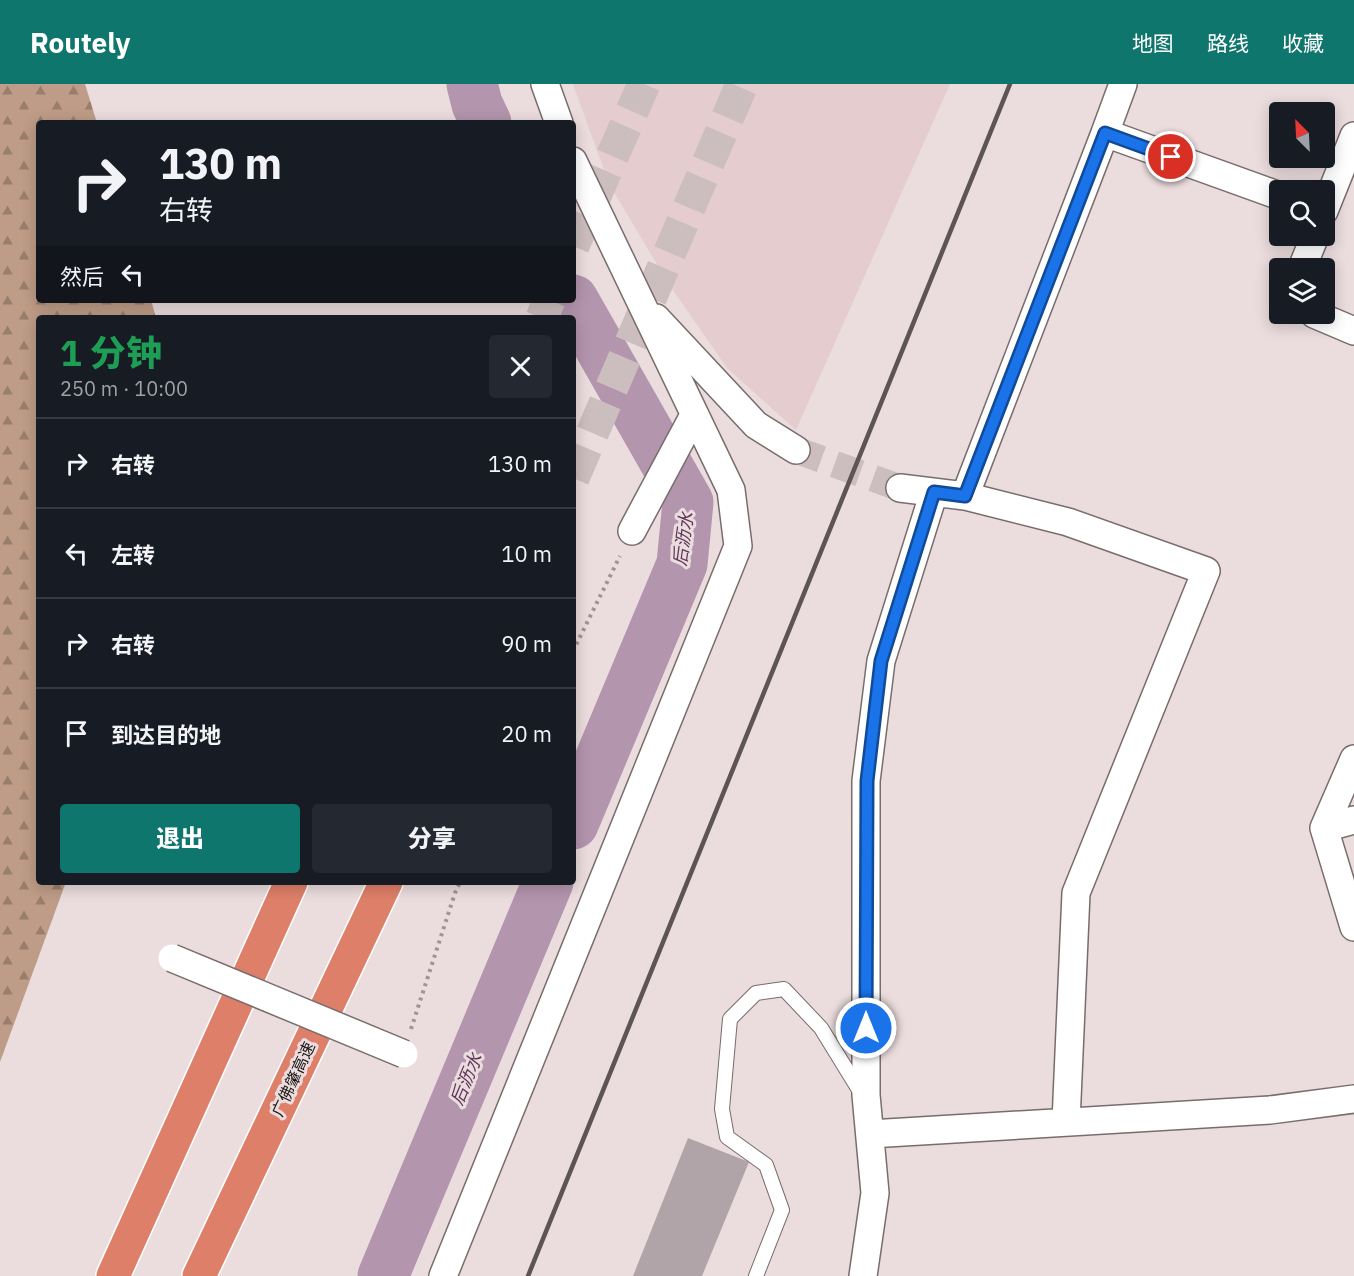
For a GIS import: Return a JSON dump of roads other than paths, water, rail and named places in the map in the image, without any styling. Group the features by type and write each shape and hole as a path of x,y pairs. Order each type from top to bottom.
{"highway":[{"path":"113,1276 290,885"},
{"name":"广佛肇高速","path":"199,1276 385,885"}],"street":[{"path":"545,84 558,120"},
{"path":"965,496 1122,84"},
{"path":"1105,133 1269,192"},
{"path":"1335,184 1354,136"},
{"path":"444,1276 738,546 731,490 576,167"},
{"path":"637,297 756,425 796,450"},
{"path":"1335,323 1354,331"},
{"path":"632,531 694,415"},
{"path":"900,488 965,496 1068,522 1206,571 1076,893 1066,1122"},
{"path":"863,1276 875,1193 867,1102 868,770 881,661 934,492"},
{"path":"1354,759 1324,828 1354,927"},
{"path":"1324,828 1354,820"},
{"path":"172,958 404,1054"},
{"path":"870,1134 1270,1110 1354,1099"}],"lane":[{"path":"756,1276 782,1210 766,1165 727,1137 722,1109 730,1019 756,993 783,988 821,1028 867,1102"}],"waterway":[{"name":"后沥水","path":"472,84 477,104 485,120"},
{"name":"后沥水","path":"575,303 688,502 682,564 576,817"},
{"name":"后沥水","path":"383,1276 547,885"}],"tunnel":[{"path":"576,239 644,84"},
{"path":"576,471 742,84"},
{"path":"543,315 548,303"},
{"path":"796,450 900,488"}],"railway":[{"path":"528,1276 1010,84"}]}
